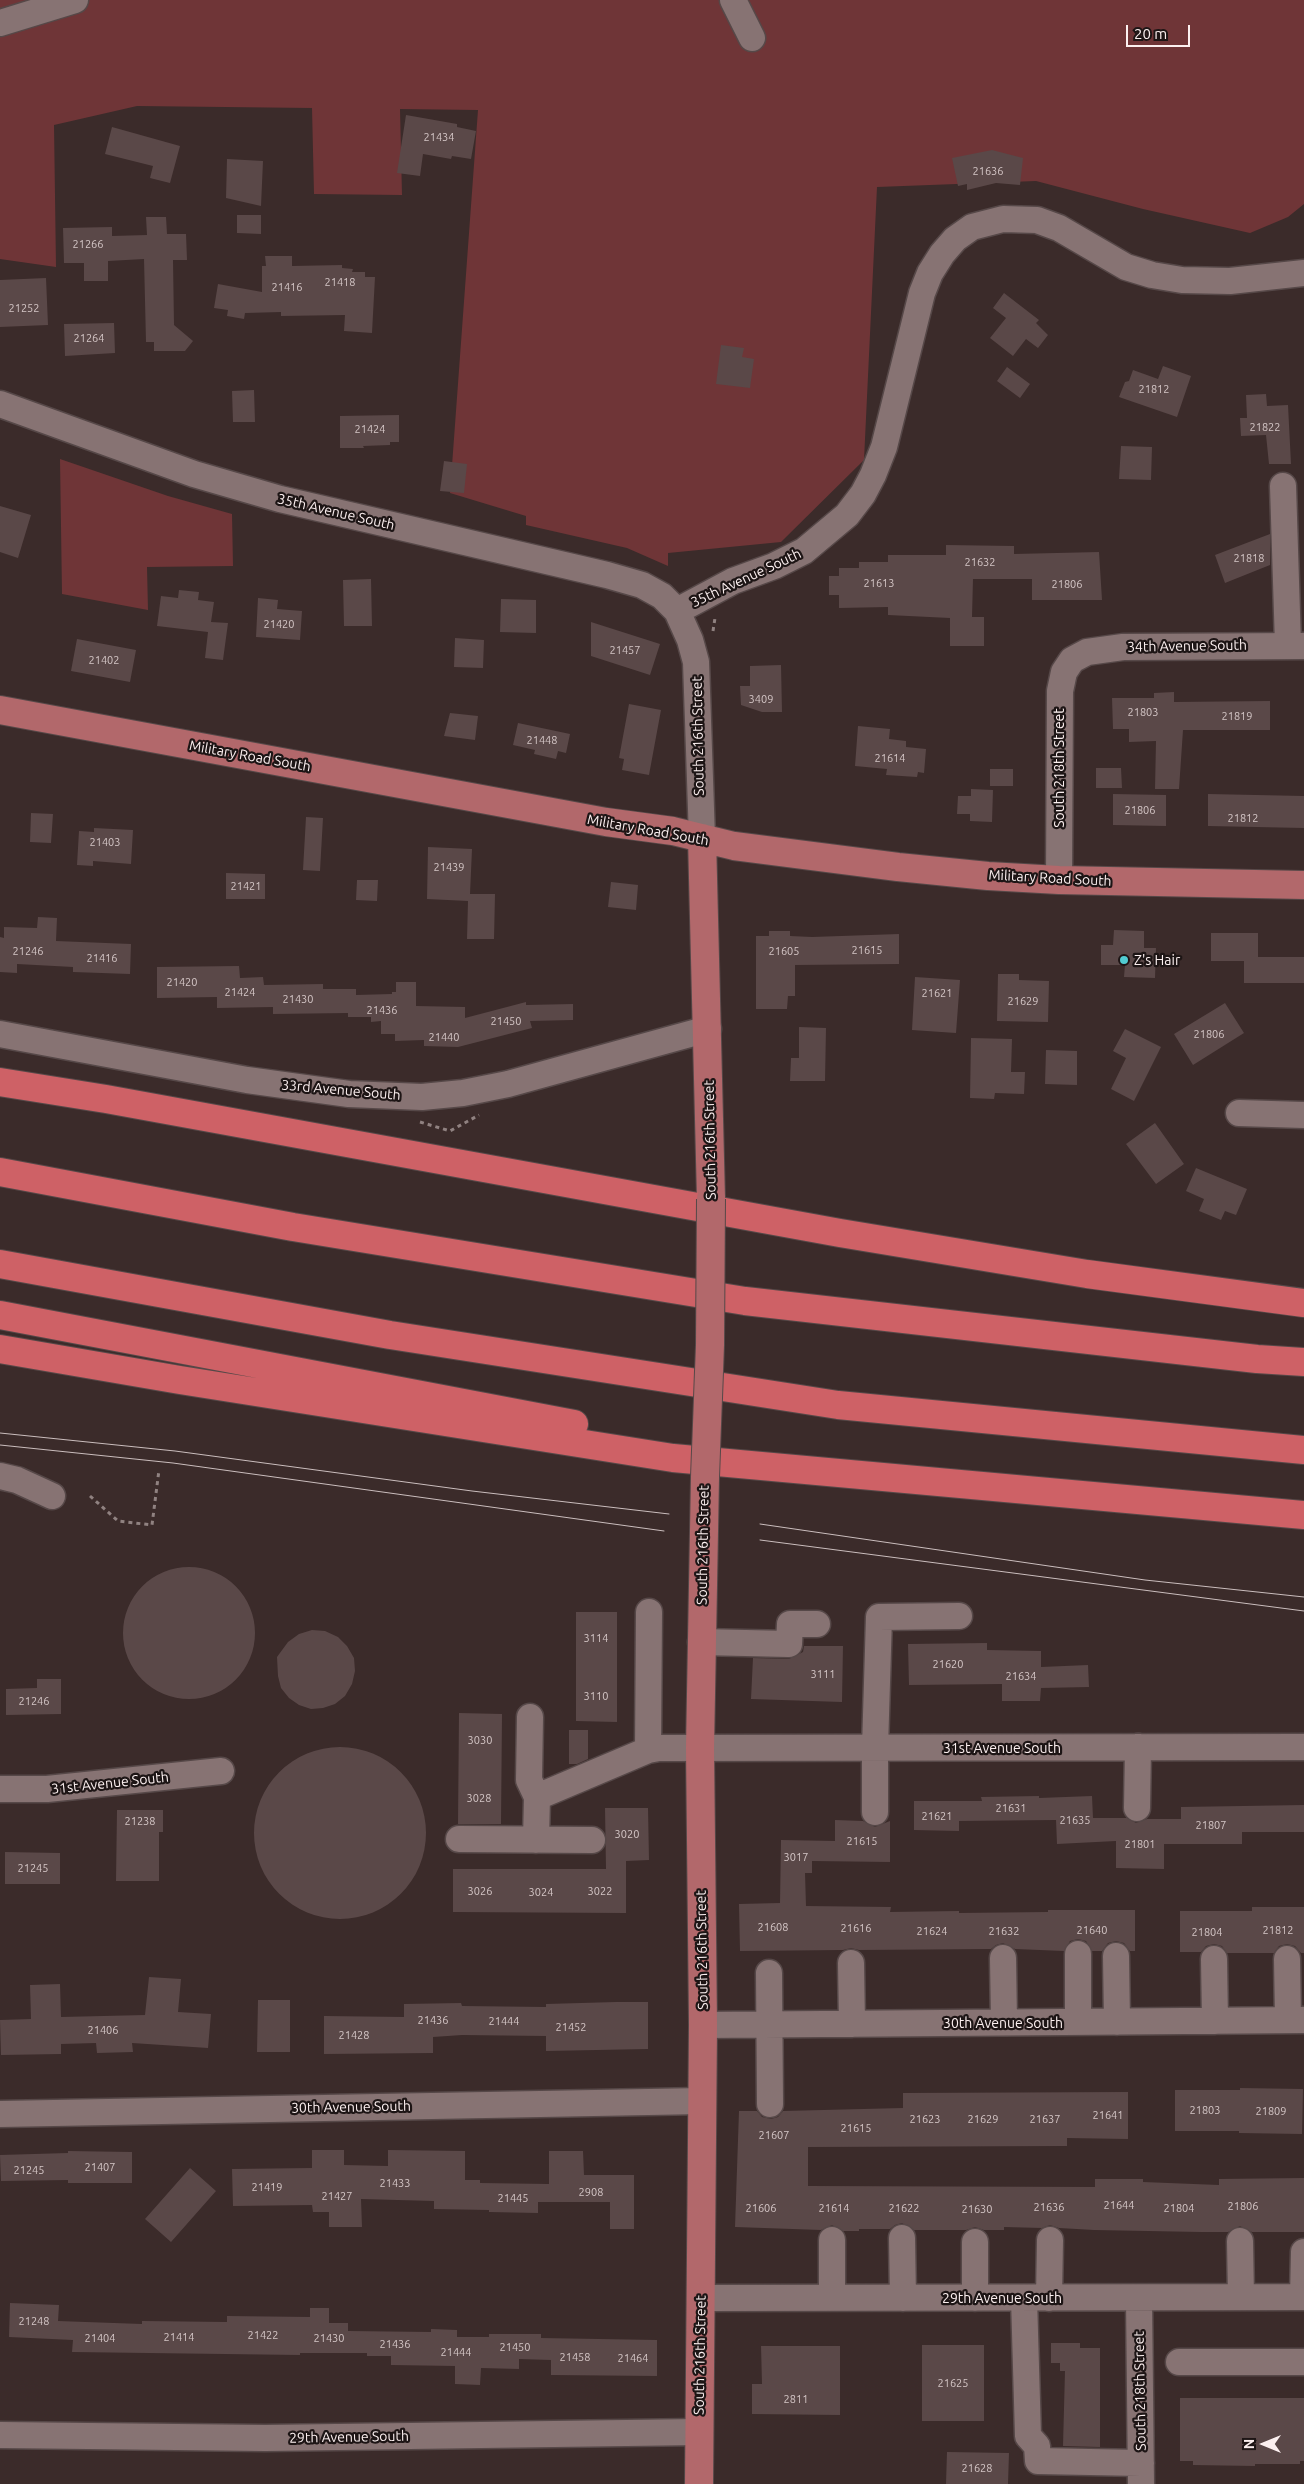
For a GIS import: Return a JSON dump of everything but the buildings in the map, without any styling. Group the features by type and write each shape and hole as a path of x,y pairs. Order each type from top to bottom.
{"highway":[{"path":"0,1082 106,1099 840,1233 1087,1274 1304,1303"},
{"path":"0,1172 293,1227 745,1301 1257,1359 1304,1362"},
{"path":"0,1264 390,1335 838,1405 1304,1450"},
{"path":"0,1314 663,1441 733,1453 999,1486"},
{"path":"0,1349 189,1382 673,1458 1304,1515"}],"main road":[{"name":"Military Road South","path":"0,710 606,822 672,831 734,846 898,867 1059,880 1304,885"},
{"name":"South 216th Street","path":"699,2484 703,2025 700,1748 705,1477 710,1345 711,1198 702,838"}],"street":[{"path":"0,23 75,0"},
{"path":"733,0 752,38"},
{"name":"35th Avenue South","path":"0,404 194,474 280,499 642,585 662,596 677,610 733,581 774,566 804,551 847,515 870,481 884,446 922,293 930,273 942,254 955,239 972,227 1003,219 1037,220 1059,228 1126,267 1182,280 1230,281 1304,273"},
{"path":"1283,486 1296,645"},
{"name":"South 216th Street","path":"677,610 690,640 696,662 702,838"},
{"name":"34th Avenue South","path":"1072,660 1087,652 1123,646 1296,645"},
{"name":"South 218th Street","path":"1059,880 1060,691 1064,672 1072,660"},
{"name":"33rd Avenue South","path":"0,1034 247,1080 349,1094 422,1097 462,1093 508,1084 708,1029"},
{"path":"1239,1113 1304,1115"},
{"path":"0,1476 17,1480 52,1496"},
{"path":"648,1750 649,1612"},
{"path":"876,1812 875,1748 879,1617 959,1616"},
{"path":"701,1642 789,1644 790,1624 817,1624"},
{"path":"530,1717 529,1780 537,1797 536,1840"},
{"name":"31st Avenue South","path":"537,1797 648,1750 659,1748 1304,1747"},
{"path":"1137,1808 1138,1748"},
{"name":"31st Avenue South","path":"0,1789 47,1789 221,1771"},
{"path":"459,1840 592,1840"},
{"path":"1078,1954 1078,2022"},
{"path":"1116,1956 1117,2022"},
{"path":"1003,1958 1004,2022"},
{"path":"1214,1959 1215,2021"},
{"path":"1287,1959 1296,2020"},
{"path":"850,1963 852,2024"},
{"path":"769,1973 770,2104"},
{"name":"30th Avenue South","path":"703,2025 1296,2020"},
{"name":"30th Avenue South","path":"0,2114 702,2101"},
{"path":"902,2238 903,2298"},
{"path":"832,2240 832,2298"},
{"path":"1049,2298 1050,2240"},
{"path":"1240,2241 1241,2297"},
{"path":"975,2242 975,2298"},
{"path":"1304,2252 1304,2297"},
{"name":"29th Avenue South","path":"701,2298 1304,2297"},
{"path":"1024,2298 1028,2436 1037,2446 1038,2461 1141,2473"},
{"name":"South 218th Street","path":"1140,2298 1141,2473"},
{"path":"1180,2362 1304,2362"},
{"name":"29th Avenue South","path":"0,2435 265,2438 698,2432"}],"path":[{"path":"90,1496 118,1521 152,1525 159,1470"}],"shaded area":[{"path":"0,0 1304,0 1304,204 1288,217 1250,233 1143,209 1036,181 877,187 864,460 781,542 668,553 668,566 627,548 526,525 526,516 450,493 478,110 400,109 402,195 314,194 312,108 137,106 54,125 56,267 0,259"},
{"path":"60,459 168,496 232,514 233,566 147,567 148,610 62,594"}],"tram line":[{"path":"0,1433 175,1451 472,1491 669,1514"},
{"path":"0,1445 173,1463 664,1531"},
{"path":"760,1524 1145,1580 1304,1597"},
{"path":"760,1540 1304,1611"}],"place":[{"name":"Z's Hair","path":"1124,960"}]}
